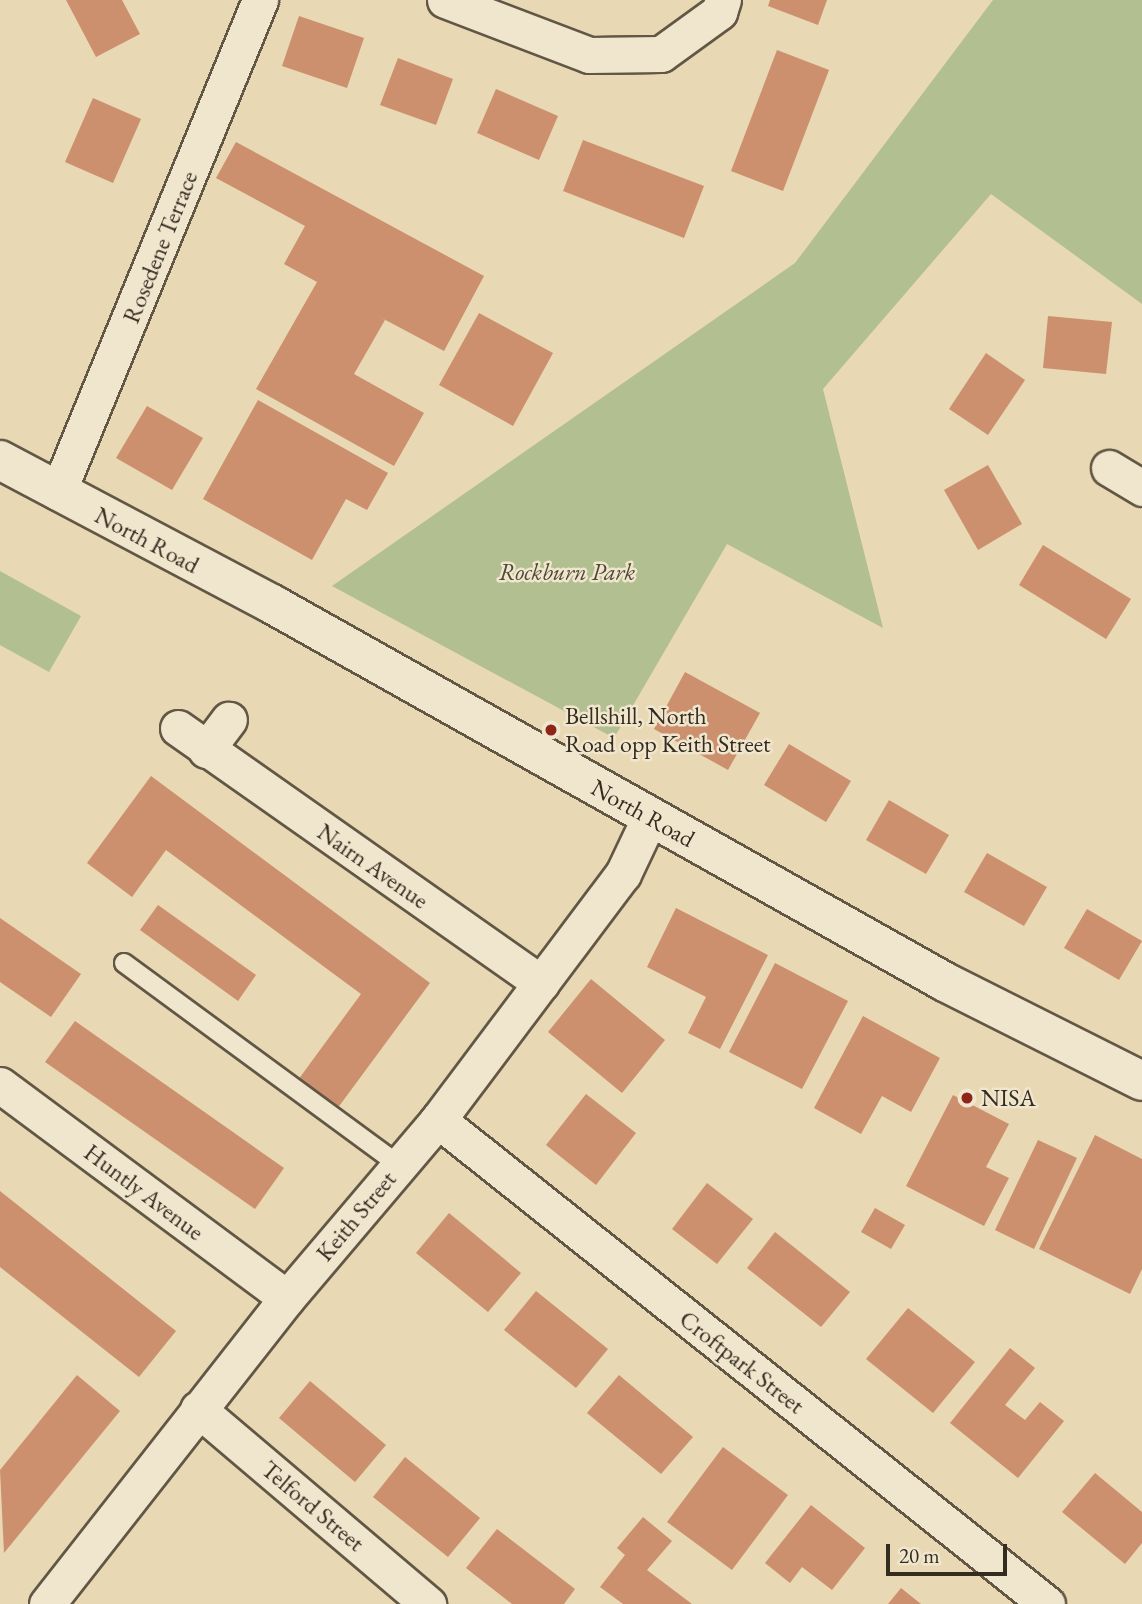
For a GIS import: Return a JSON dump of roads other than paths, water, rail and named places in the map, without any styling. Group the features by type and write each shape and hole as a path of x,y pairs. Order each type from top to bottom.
{"main road":[{"name":"North Road","path":"0,460 945,982 1142,1081"}],"street":[{"name":"Rosedene Terrace","path":"58,492 260,0"},
{"path":"444,0 589,55 661,54 719,12 723,0"},
{"path":"1109,468 1142,488"},
{"path":"206,750 229,719"},
{"name":"Nairn Avenue","path":"177,728 541,983"},
{"name":"Keith Street","path":"47,1604 287,1298 438,1120 623,874 650,817"},
{"name":"Huntly Avenue","path":"0,1085 287,1298"},
{"name":"Croftpark Street","path":"438,1120 1047,1604"},
{"name":"Telford Street","path":"198,1409 428,1604"}],"lane":[{"path":"124,963 399,1165"}],"place":[{"name":"Bellshill, North Road opp Keith Street","path":"551,730"},
{"name":"NISA","path":"967,1098"}],"park label":[{"name":"Rockburn Park","path":"567,572"}]}
